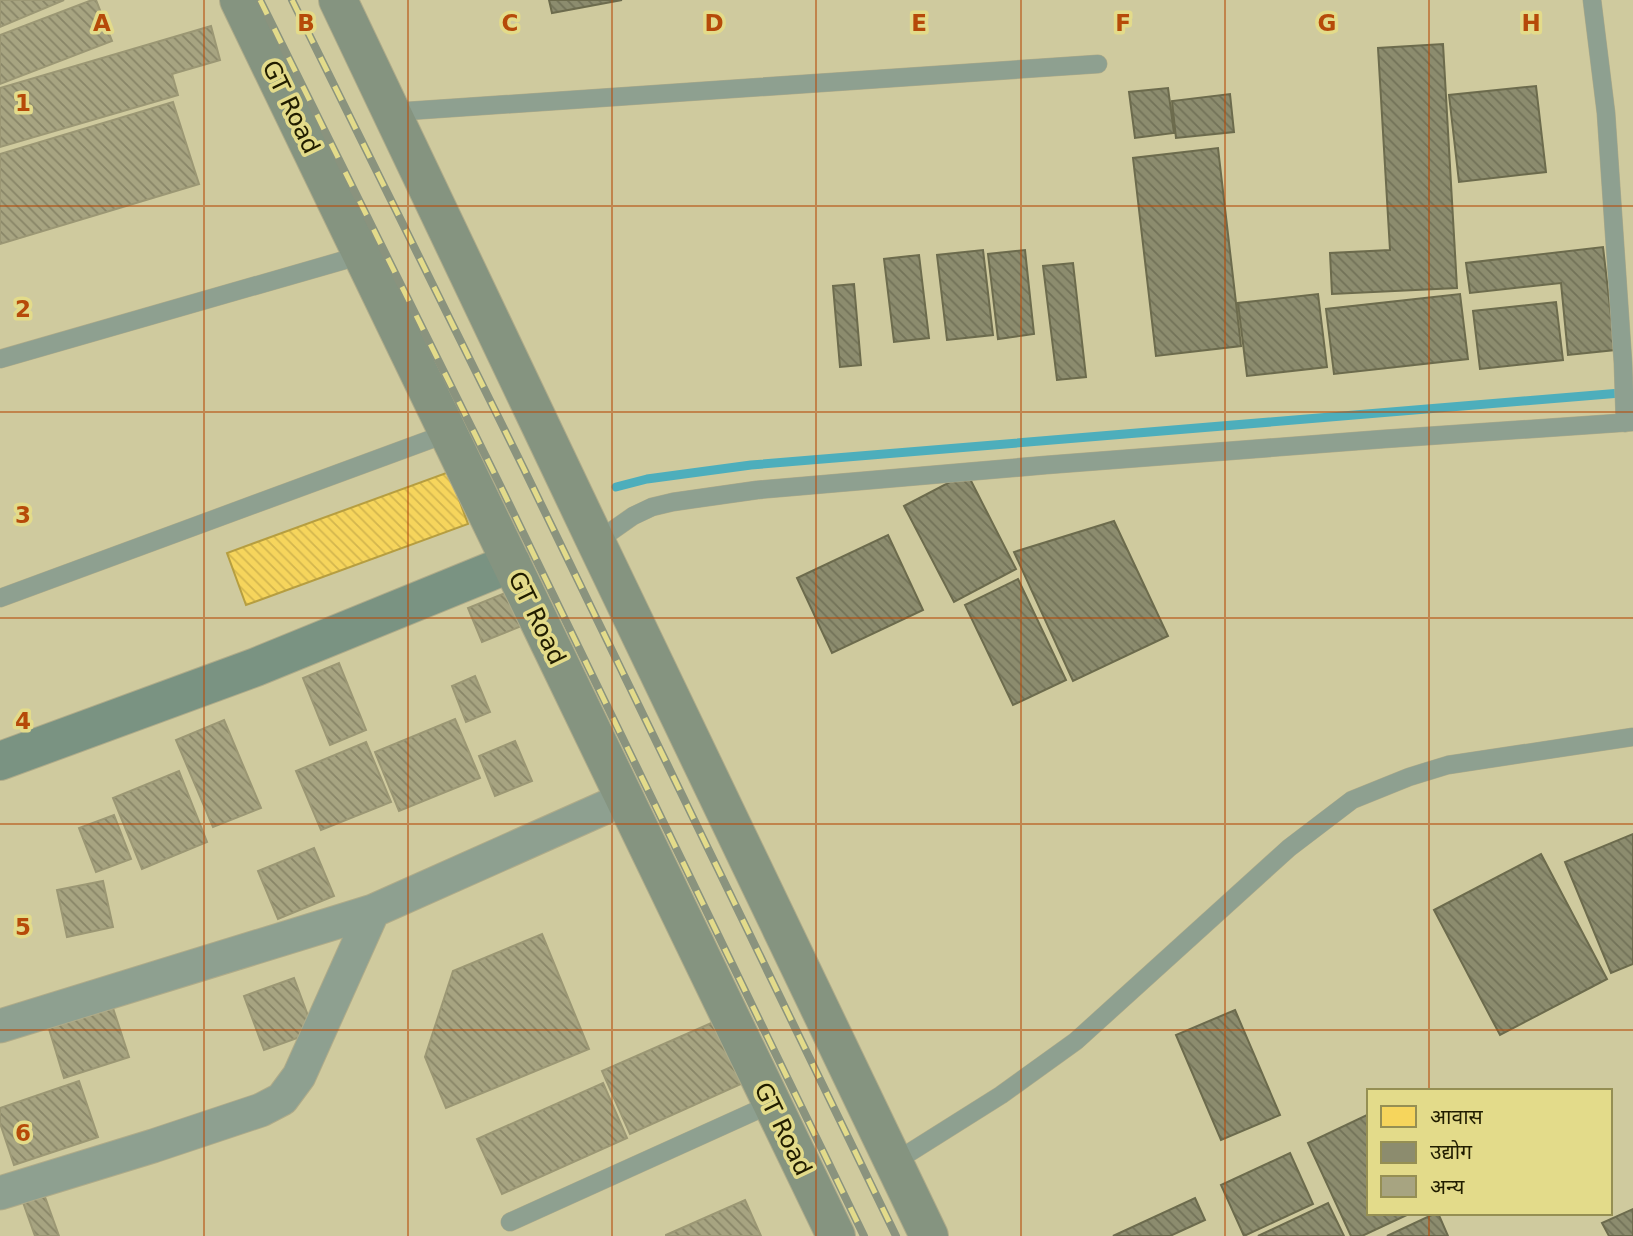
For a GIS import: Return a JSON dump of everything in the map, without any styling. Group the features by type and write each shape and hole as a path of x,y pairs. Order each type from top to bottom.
{"highway":[{"name":"GT Road","path":"239,0 836,1236"},
{"path":"338,0 929,1236"}],"street":[{"path":"0,761 256,667 510,563"},
{"path":"0,1026 373,911 624,799"},
{"path":"0,1193 261,1110 282,1099 299,1076 373,911"}],"lane":[{"path":"596,542 633,516 652,507 757,490 1628,418 1606,113 1592,0"},
{"path":"393,112 1098,64"},
{"path":"0,359 362,255"},
{"path":"0,598 448,433"},
{"path":"893,1163 1001,1095 1076,1041 1289,848 1352,800 1409,776 1448,765 1633,737"},
{"path":"510,1222 771,1104"}],"building: आवास":[{"path":"449,472 468,524 246,605 227,553"}],"building: उद्योग":[{"path":"549,0 622,0 552,13"},
{"path":"1443,44 1457,288 1332,294 1330,253 1390,250 1378,48"},
{"path":"1536,86 1546,172 1459,182 1449,95"},
{"path":"1168,88 1174,133 1135,138 1129,92"},
{"path":"1230,94 1234,132 1176,138 1172,101"},
{"path":"1218,148 1241,346 1156,356 1133,158"},
{"path":"1603,247 1615,350 1568,355 1561,283 1470,293 1466,263"},
{"path":"983,250 993,335 947,340 937,255"},
{"path":"1025,250 1034,334 998,339 988,254"},
{"path":"919,255 929,338 894,342 884,259"},
{"path":"1073,263 1086,377 1057,380 1043,266"},
{"path":"854,284 861,365 840,367 833,286"},
{"path":"1318,294 1327,367 1247,376 1238,303"},
{"path":"1460,294 1468,359 1334,374 1326,309"},
{"path":"1556,302 1563,360 1480,369 1473,311"},
{"path":"967,473 1016,569 954,602 904,506"},
{"path":"1114,521 1168,636 1073,681 1014,552"},
{"path":"888,535 923,610 832,653 797,578"},
{"path":"1018,579 1066,680 1013,705 965,605"},
{"path":"1633,834 1633,964 1611,973 1565,862"},
{"path":"1541,854 1607,979 1500,1035 1434,910"},
{"path":"1235,1010 1280,1115 1221,1140 1176,1035"},
{"path":"1367,1115 1367,1215 1407,1215 1362,1236 1351,1236 1308,1143"},
{"path":"1290,1153 1313,1204 1244,1236 1221,1185"},
{"path":"1195,1198 1205,1220 1170,1236 1113,1236"},
{"path":"1328,1203 1344,1236 1258,1236"},
{"path":"1633,1209 1633,1236 1609,1236 1602,1223"},
{"path":"1432,1215 1439,1215 1448,1236 1387,1236"}],"building: अन्य":[{"path":"0,0 64,0 0,27"},
{"path":"96,0 112,41 0,84 0,35"},
{"path":"211,26 220,60 172,74 178,95 0,147 0,88"},
{"path":"173,102 199,184 0,244 0,154"},
{"path":"515,589 529,623 482,642 468,608"},
{"path":"339,663 366,730 330,745 303,678"},
{"path":"475,676 490,712 466,722 452,686"},
{"path":"455,719 480,778 399,811 375,752"},
{"path":"224,720 261,808 213,827 176,740"},
{"path":"515,741 532,781 495,796 479,756"},
{"path":"366,742 391,802 321,830 296,771"},
{"path":"179,771 207,842 142,869 113,798"},
{"path":"114,815 131,859 96,872 79,828"},
{"path":"314,848 334,896 278,919 258,871"},
{"path":"103,881 113,927 67,937 57,890"},
{"path":"542,934 589,1049 446,1108 425,1057 453,971"},
{"path":"294,978 314,1032 264,1050 244,996"},
{"path":"110,999 129,1057 64,1078 46,1019"},
{"path":"725,1017 752,1079 630,1134 602,1071"},
{"path":"79,1081 98,1137 14,1165 0,1123 0,1108"},
{"path":"603,1083 627,1138 502,1194 477,1139"},
{"path":"40,1183 59,1236 35,1236 19,1191"},
{"path":"745,1200 761,1236 666,1236 666,1235"}],"waterway":[{"path":"616,487 647,479 751,465 1633,392"}],"railway":[{"path":"260,0 498,481 864,1236"},
{"path":"292,0 524,469 896,1236"}]}
